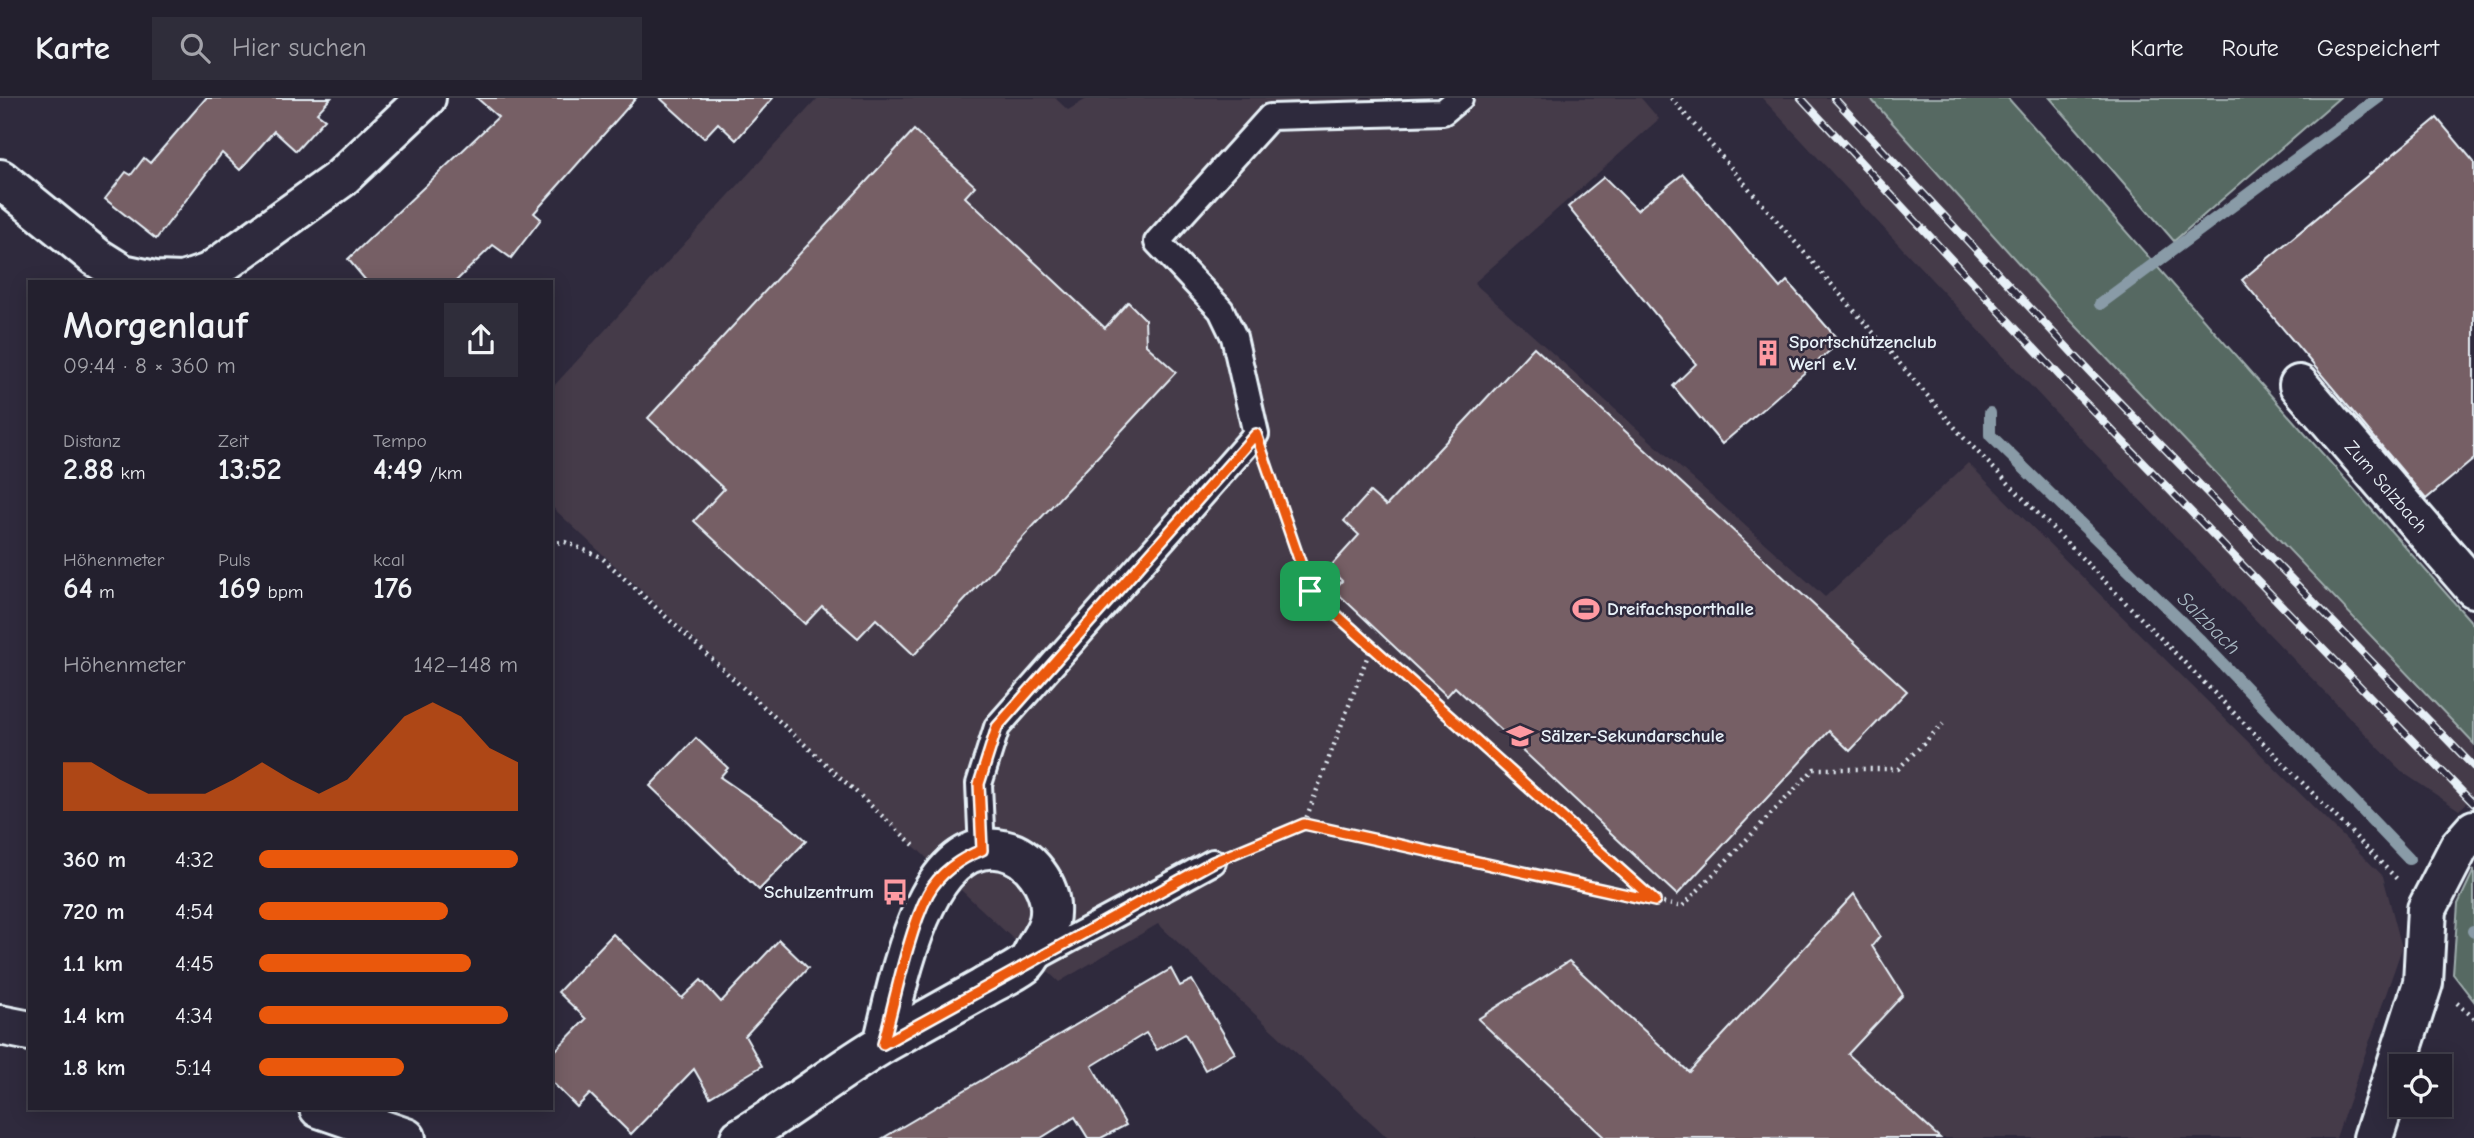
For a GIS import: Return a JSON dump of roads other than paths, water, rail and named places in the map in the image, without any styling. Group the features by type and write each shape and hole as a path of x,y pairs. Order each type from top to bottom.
{"street":[{"path":"189,280 209,273 340,179 426,98"},
{"path":"0,179 124,278 145,280"},
{"name":"Zum Salzbach","path":"2299,385 2474,588"},
{"path":"2373,1138 2423,983 2427,909 2459,847 2474,830"},
{"path":"740,1138 883,1044 1027,963 1044,933 1050,913 1046,891 1037,872 1013,852 996,848 969,856 945,874 929,893 902,971 883,1044"},
{"path":"0,1026 28,1031"},
{"path":"325,1110 406,1138"}],"lane":[{"path":"982,850 979,784 997,727 1256,434 1234,337 1221,310 1157,242 1270,117 1443,113 1460,98"},
{"path":"1027,963 1213,862"}],"waterway":[{"name":"Salzbach","path":"2100,304 2378,98"},
{"name":"Salzbach","path":"1990,413 1990,435 2199,639 2409,859"}],"railway":[{"path":"1801,98 2072,389 2474,804"},
{"path":"1834,98 2092,374 2474,767"}],"place":[{"name":"Sportschützenclub Werl e.V.","path":"1768,353"},
{"name":"Dreifachsporthalle","path":"1586,609"},
{"name":"Sälzer-Sekundarschule","path":"1520,736"},
{"name":"Schulzentrum","path":"895,892"}]}
